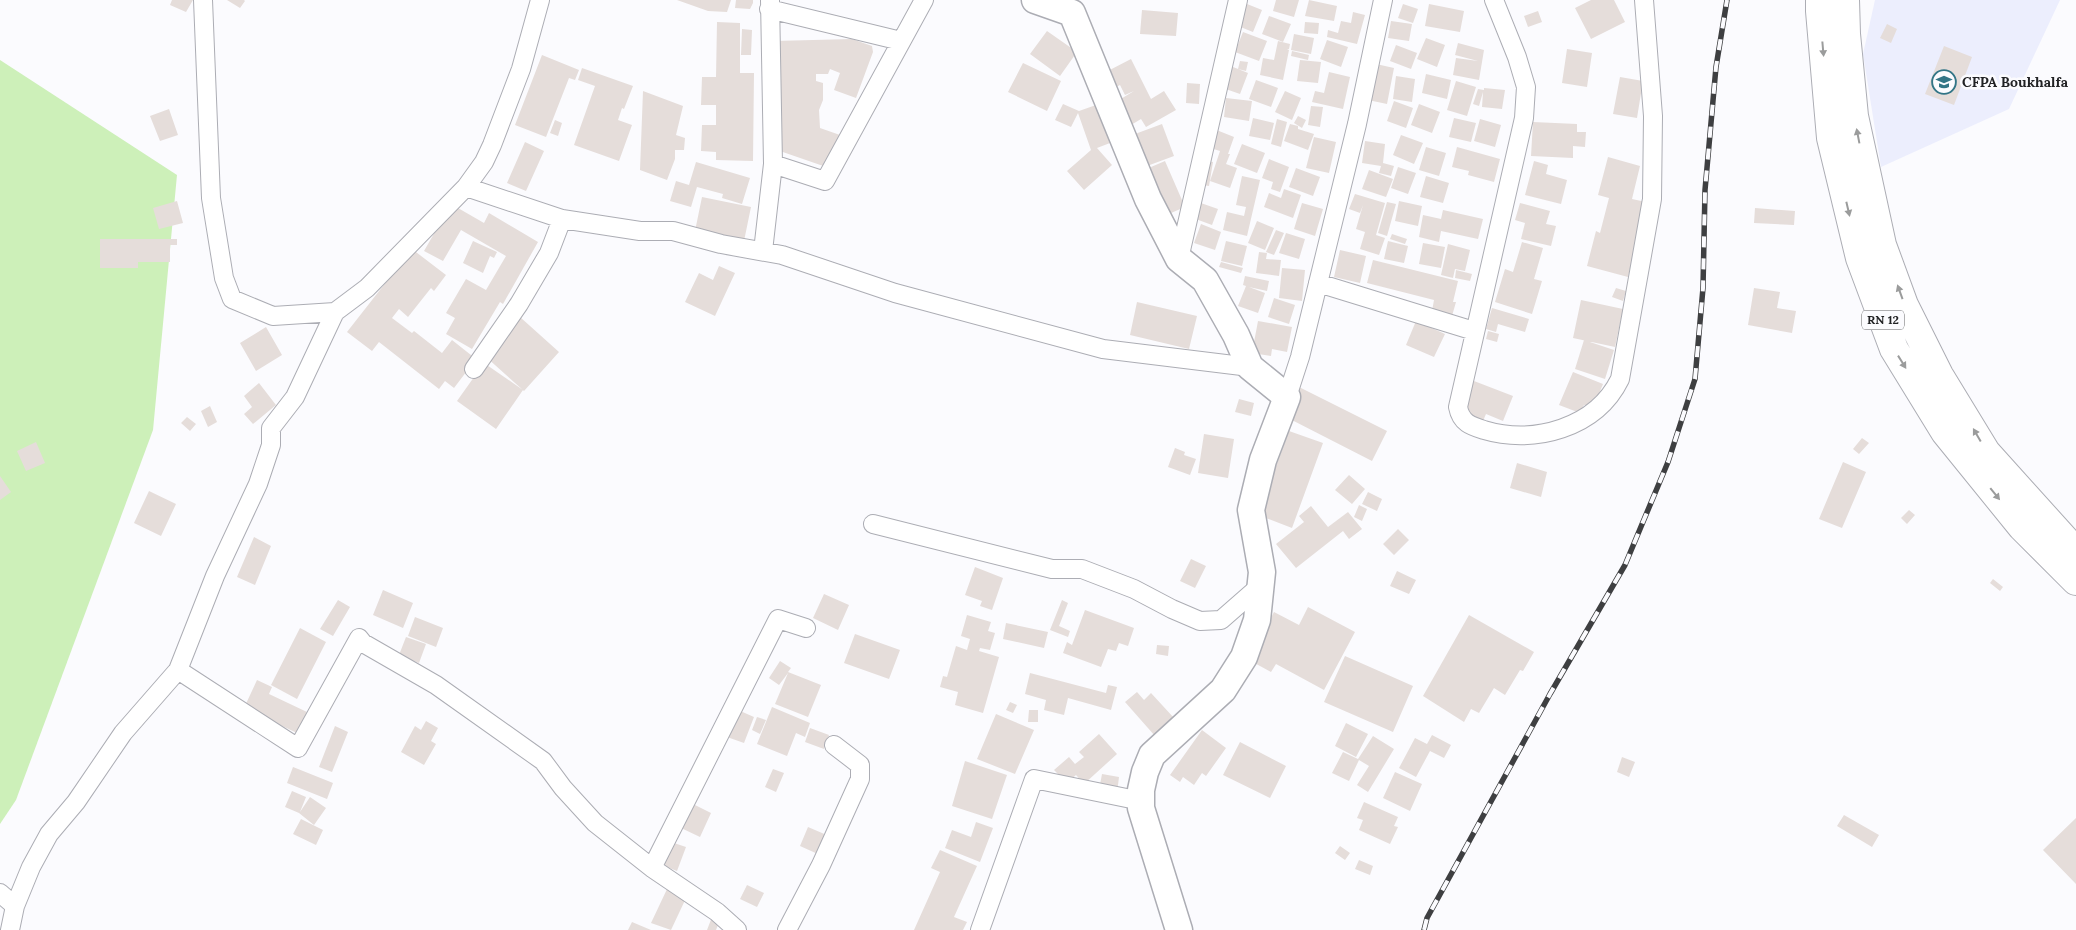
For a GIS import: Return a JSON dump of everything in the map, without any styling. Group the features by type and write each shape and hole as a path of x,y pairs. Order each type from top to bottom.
{"highway":[{"name":"RN 12","path":"1820,0 1832,138 1860,258 1894,349 1945,432 2022,527 2076,581"},
{"name":"RN 12","path":"1845,0 1846,34 1856,125 1882,246 1904,305 1939,375 1986,452 2076,552"}],"street":[{"path":"203,0 211,198 224,278 232,299 273,316 335,312"},
{"path":"10,930 15,906 30,867 49,834 76,802 123,733 178,670 215,576 258,484 271,445 271,428 295,397 335,312 367,288 466,187 484,162 521,69 540,0"},
{"path":"773,164 825,181 924,0"},
{"path":"1035,0 1074,7 1148,199 1179,259 1205,280 1236,336 1250,367 1287,396"},
{"path":"1179,259 1238,0"},
{"path":"1178,930 1146,825 1141,801 1144,772 1152,755 1223,690 1244,657 1257,620 1262,572 1251,510 1263,460 1300,357 1356,124 1383,0"},
{"path":"1494,0 1514,48 1526,87 1524,118 1458,407 1461,417 1473,427 1498,434 1521,437 1544,434 1565,427 1596,410 1614,391 1622,366 1652,198 1653,116 1644,0"},
{"path":"763,252 773,164 769,5 901,41"},
{"path":"466,187 562,219 640,231 673,231 721,244 782,255 894,293 995,318 1103,349 1250,367"},
{"path":"474,369 524,296 549,253 562,219"},
{"path":"1318,283 1474,331"},
{"path":"874,524 1052,569 1082,569 1134,589 1200,621 1221,620 1261,585"},
{"path":"652,868 778,619 806,628"},
{"path":"178,670 298,748 359,638 364,643 436,685 543,760 563,788 595,823 652,868 717,912 737,930"},
{"path":"787,930 822,865 860,779 860,764 834,745"},
{"path":"980,930 1034,779 1141,801"},
{"path":"0,893 15,906"}],"shaded area":[{"name":"CFPA Boukhalfa","path":"1875,0 2060,0 2009,109 1881,167 1863,54"}],"green space":[{"path":"0,60 177,175 153,430 16,800 0,824"}],"building":[{"path":"172,0 193,0 186,12 170,5"},
{"path":"227,0 244,0 245,1 240,8"},
{"path":"677,0 731,0 727,12 708,11"},
{"path":"736,0 753,0 753,3 750,9 735,8"},
{"path":"1276,0 1299,0 1294,17 1273,11"},
{"path":"1309,0 1337,6 1334,21 1305,16"},
{"path":"1591,0 1614,0 1625,22 1591,39 1575,8"},
{"path":"1242,2 1262,10 1253,32 1233,24"},
{"path":"1403,4 1418,9 1413,23 1398,18"},
{"path":"1429,4 1464,11 1460,32 1425,26"},
{"path":"1142,10 1178,13 1176,36 1140,34"},
{"path":"1538,11 1542,22 1528,27 1524,16"},
{"path":"1353,12 1365,15 1357,44 1327,37 1328,30 1338,33 1341,21 1351,23"},
{"path":"1269,16 1291,24 1283,42 1262,34"},
{"path":"1391,21 1412,24 1409,41 1388,38"},
{"path":"717,22 740,23 740,73 754,73 753,161 716,160 716,152 701,151 702,125 716,125 716,105 701,105 702,77 716,77"},
{"path":"1305,22 1319,23 1318,34 1304,33"},
{"path":"1887,24 1897,29 1891,43 1880,38"},
{"path":"742,29 752,30 751,55 741,55"},
{"path":"1047,31 1077,52 1060,76 1030,54"},
{"path":"1243,32 1267,41 1259,61 1235,52"},
{"path":"1294,34 1314,38 1311,54 1291,50"},
{"path":"1426,38 1445,45 1437,67 1417,59"},
{"path":"852,39 872,46 873,52 856,98 834,90 840,73 830,69 828,74 816,74 816,81 823,83 823,100 819,110 820,128 840,135 829,168 777,150 774,41"},
{"path":"1327,40 1348,47 1341,67 1320,59"},
{"path":"1278,41 1290,44 1289,49 1287,49 1289,50 1283,80 1260,75 1263,58 1274,60"},
{"path":"1458,43 1484,50 1479,80 1453,75 1456,58 1478,61 1455,55"},
{"path":"1396,45 1417,53 1411,69 1390,61"},
{"path":"1944,46 1972,57 1954,105 1925,94"},
{"path":"1567,49 1592,53 1587,87 1562,83"},
{"path":"1292,51 1309,55 1308,60 1291,56"},
{"path":"542,55 579,70 575,80 569,78 546,137 515,125"},
{"path":"1131,59 1151,99 1164,91 1176,110 1146,127 1141,119 1131,125 1114,103 1134,91 1125,95 1120,85 1110,90 1102,74"},
{"path":"1300,60 1321,62 1318,83 1297,81"},
{"path":"1240,61 1248,62 1246,71 1238,69"},
{"path":"1023,63 1061,81 1047,111 1008,92"},
{"path":"1376,64 1394,68 1387,104 1368,100"},
{"path":"1228,65 1248,73 1240,94 1220,87"},
{"path":"582,68 633,86 618,120 632,125 619,161 574,145 595,86 578,80"},
{"path":"1329,72 1350,77 1343,109 1312,102 1315,91 1324,93"},
{"path":"1426,74 1451,80 1447,99 1422,93"},
{"path":"1396,76 1415,79 1412,102 1393,99"},
{"path":"1620,77 1643,81 1637,118 1613,114"},
{"path":"1256,80 1278,88 1271,107 1249,99"},
{"path":"1456,81 1476,87 1467,116 1447,110"},
{"path":"1187,83 1200,84 1199,104 1186,103"},
{"path":"1484,88 1505,90 1502,109 1482,107 1483,92 1479,106 1473,104 1478,89 1484,90"},
{"path":"643,91 683,106 676,135 685,138 684,150 675,150 675,159 667,180 640,170"},
{"path":"1285,91 1301,98 1292,120 1275,112"},
{"path":"1226,98 1252,101 1249,121 1224,117"},
{"path":"1394,101 1413,108 1406,128 1387,121"},
{"path":"1063,104 1079,111 1096,105 1110,143 1097,148 1112,165 1084,190 1067,171 1091,150 1078,113 1071,127 1055,120"},
{"path":"1419,104 1440,112 1432,133 1411,125"},
{"path":"1311,106 1323,107 1320,127 1308,125"},
{"path":"169,109 178,135 160,141 150,116"},
{"path":"1298,116 1306,120 1302,128 1294,123"},
{"path":"1253,118 1274,123 1270,140 1249,136"},
{"path":"1454,118 1476,123 1471,142 1449,137"},
{"path":"1277,119 1287,122 1281,147 1271,144"},
{"path":"1480,119 1501,125 1495,147 1474,141"},
{"path":"555,120 562,123 558,136 550,133"},
{"path":"1533,122 1577,124 1577,132 1586,132 1585,147 1573,146 1573,158 1531,156"},
{"path":"1162,124 1174,156 1147,166 1135,134"},
{"path":"1290,124 1298,126 1298,129 1314,134 1308,150 1284,141"},
{"path":"1214,129 1234,137 1226,164 1237,168 1230,188 1210,181 1220,151 1207,147"},
{"path":"1401,135 1423,143 1414,164 1393,155"},
{"path":"1314,137 1336,142 1329,173 1306,168"},
{"path":"1365,141 1385,144 1383,163 1394,166 1391,176 1379,173 1381,166 1362,163"},
{"path":"525,142 544,151 526,191 507,183"},
{"path":"1242,144 1265,153 1257,173 1234,164"},
{"path":"1426,147 1446,153 1439,176 1419,170"},
{"path":"1457,147 1500,159 1494,182 1468,175 1469,171 1452,167"},
{"path":"1608,157 1640,166 1632,199 1646,202 1628,277 1587,266 1596,231 1600,233 1609,198 1598,195"},
{"path":"1269,159 1289,167 1280,192 1271,189 1273,182 1262,178"},
{"path":"1202,160 1213,162 1209,186 1197,184"},
{"path":"1165,161 1185,207 1164,216 1144,170"},
{"path":"1534,161 1548,165 1546,174 1567,180 1561,204 1525,195"},
{"path":"696,162 750,178 742,204 722,198 723,194 697,187 691,207 670,201 676,181 689,185"},
{"path":"1398,167 1416,173 1408,194 1391,188"},
{"path":"1296,168 1320,177 1313,196 1289,187"},
{"path":"1369,170 1393,179 1386,197 1362,189"},
{"path":"1242,176 1260,180 1247,236 1223,230 1227,212 1244,216 1246,207 1236,205"},
{"path":"1426,176 1449,183 1443,203 1420,197"},
{"path":"1284,189 1301,195 1293,218 1264,207 1269,193 1281,198"},
{"path":"1355,194 1385,203 1376,235 1385,238 1379,255 1360,249 1365,232 1356,229 1363,205 1360,213 1349,209"},
{"path":"702,197 751,207 744,241 695,231"},
{"path":"177,201 183,223 159,229 153,208"},
{"path":"1399,201 1422,206 1418,226 1395,221"},
{"path":"1198,202 1218,209 1212,225 1193,218"},
{"path":"1387,202 1396,204 1387,236 1378,233"},
{"path":"1302,203 1323,209 1315,236 1294,229"},
{"path":"1520,203 1550,211 1546,224 1556,226 1551,246 1521,239 1525,223 1515,220"},
{"path":"451,204 484,223 489,213 538,242 503,304 500,302 472,349 446,334 455,318 446,313 466,279 486,290 506,256 461,230 443,261 424,251"},
{"path":"1755,208 1795,211 1794,225 1754,223"},
{"path":"1443,210 1483,219 1478,239 1441,231 1439,242 1419,237 1423,215 1441,219"},
{"path":"1257,221 1274,228 1265,250 1248,243"},
{"path":"1201,224 1221,232 1215,250 1194,243"},
{"path":"1276,230 1284,233 1274,255 1266,252"},
{"path":"1286,233 1305,239 1299,259 1279,253"},
{"path":"1392,234 1407,239 1405,244 1390,239"},
{"path":"100,239 177,239 177,245 170,245 170,262 138,262 138,268 100,268"},
{"path":"473,241 497,252 494,258 490,256 483,273 463,263"},
{"path":"1226,241 1247,246 1242,266 1221,261"},
{"path":"1388,241 1408,246 1404,263 1384,259"},
{"path":"1522,242 1543,248 1534,279 1542,281 1532,314 1495,302 1505,269 1513,272"},
{"path":"1423,243 1445,247 1441,268 1419,264"},
{"path":"1448,244 1470,250 1465,271 1455,269 1453,278 1441,275"},
{"path":"412,249 446,275 434,291 431,288 408,317 399,309 392,318 412,333 414,331 442,353 452,340 476,359 454,388 445,381 439,389 379,342 372,351 347,332"},
{"path":"1340,250 1366,256 1360,283 1334,277"},
{"path":"1259,252 1267,253 1266,259 1281,260 1279,276 1256,273"},
{"path":"1373,260 1458,281 1453,302 1456,302 1452,316 1432,311 1434,300 1367,283"},
{"path":"1221,262 1243,268 1241,273 1219,267"},
{"path":"719,266 735,273 715,316 685,302 699,273 713,280"},
{"path":"1282,268 1305,270 1302,301 1279,298"},
{"path":"1456,270 1472,274 1470,281 1455,278"},
{"path":"1245,276 1269,281 1267,291 1249,287 1265,293 1258,313 1238,306 1246,286 1243,285"},
{"path":"1616,288 1626,291 1623,301 1612,297"},
{"path":"1754,288 1780,292 1777,308 1796,311 1792,333 1748,325"},
{"path":"1274,298 1295,305 1289,324 1268,317"},
{"path":"1581,300 1623,309 1615,347 1573,338"},
{"path":"1137,302 1197,316 1189,349 1130,335"},
{"path":"1492,308 1529,319 1525,332 1498,324 1496,332 1486,329"},
{"path":"520,317 559,352 524,391 485,356"},
{"path":"1258,321 1292,327 1287,352 1272,349 1271,356 1252,353"},
{"path":"1416,321 1445,334 1434,357 1406,345"},
{"path":"266,327 282,355 256,371 240,343"},
{"path":"1488,331 1499,334 1497,342 1486,339"},
{"path":"1584,340 1614,350 1605,379 1575,369"},
{"path":"484,363 523,390 496,429 457,401"},
{"path":"1573,372 1603,384 1593,408 1584,405 1580,413 1559,405"},
{"path":"1474,381 1513,396 1503,421 1486,414 1483,421 1462,413"},
{"path":"259,383 276,405 253,424 244,414 252,407 244,396"},
{"path":"1299,387 1387,431 1372,461 1284,416"},
{"path":"1239,399 1254,403 1251,416 1235,412"},
{"path":"210,406 217,422 208,427 201,411"},
{"path":"187,417 196,424 190,431 181,423"},
{"path":"1289,431 1323,443 1292,528 1258,515"},
{"path":"1204,434 1234,439 1228,478 1198,473"},
{"path":"1862,438 1869,443 1859,454 1853,449"},
{"path":"36,442 45,463 26,471 17,451"},
{"path":"1175,448 1185,452 1184,455 1196,459 1190,475 1168,467"},
{"path":"1843,462 1866,472 1842,528 1819,519"},
{"path":"1517,463 1547,472 1541,497 1510,488"},
{"path":"1349,475 1365,489 1352,504 1335,490"},
{"path":"0,476 11,492 0,500"},
{"path":"149,491 176,504 161,536 134,523"},
{"path":"1368,492 1382,499 1377,511 1362,504"},
{"path":"1359,505 1367,509 1362,521 1354,517"},
{"path":"1311,506 1328,527 1348,512 1362,529 1349,539 1343,531 1296,568 1276,544 1304,522 1299,516"},
{"path":"1909,510 1915,515 1907,524 1901,518"},
{"path":"1398,529 1409,540 1394,555 1383,544"},
{"path":"254,537 271,546 255,585 237,577"},
{"path":"1191,559 1206,566 1195,588 1180,581"},
{"path":"975,567 1003,578 992,610 980,606 982,601 965,595"},
{"path":"1397,571 1416,580 1409,594 1390,586"},
{"path":"1993,579 2003,587 2000,591 1990,583"},
{"path":"383,590 413,603 403,628 373,615"},
{"path":"824,594 849,605 838,630 813,618"},
{"path":"338,600 350,607 333,636 320,629"},
{"path":"1062,600 1068,603 1059,626 1070,631 1068,637 1050,630"},
{"path":"1308,607 1355,632 1324,690 1276,664 1271,672 1249,660 1274,612 1299,625"},
{"path":"1085,610 1134,628 1128,646 1119,643 1116,651 1108,649 1101,667 1063,653 1067,642 1072,645"},
{"path":"967,615 991,622 988,631 995,633 990,650 980,648 979,651 999,657 983,713 955,705 958,692 940,687 943,676 947,677 956,646 967,650 970,639 961,636"},
{"path":"1469,615 1534,652 1523,671 1520,670 1505,695 1494,688 1479,713 1471,709 1464,722 1423,696"},
{"path":"415,617 443,628 436,647 408,636"},
{"path":"1006,623 1048,632 1044,648 1003,639"},
{"path":"300,628 326,642 297,699 271,685"},
{"path":"855,634 900,650 889,679 844,663"},
{"path":"406,637 426,644 419,663 399,655"},
{"path":"1157,645 1169,646 1168,656 1156,654"},
{"path":"1345,656 1413,686 1393,732 1324,702"},
{"path":"780,661 791,668 788,672 821,685 808,717 775,704 788,673 779,685 769,678"},
{"path":"1030,673 1106,693 1108,685 1117,687 1111,710 1068,698 1064,715 1044,710 1046,700 1025,694"},
{"path":"257,680 272,687 269,694 307,712 297,733 244,708"},
{"path":"1137,692 1144,700 1151,693 1174,718 1155,736 1125,702"},
{"path":"1010,702 1017,705 1013,713 1006,710"},
{"path":"772,707 810,723 805,737 796,733 787,756 757,744"},
{"path":"738,710 754,717 744,743 727,737"},
{"path":"1029,710 1038,710 1038,722 1028,722"},
{"path":"996,714 1034,730 1015,774 977,759"},
{"path":"757,717 766,720 760,734 752,730"},
{"path":"426,721 438,728 431,741 436,744 424,765 401,752 415,726 421,730"},
{"path":"1346,723 1368,734 1356,757 1335,746"},
{"path":"335,726 348,732 332,772 319,767"},
{"path":"810,728 829,735 824,749 805,742"},
{"path":"1202,730 1226,748 1206,776 1202,773 1194,785 1183,777 1180,782 1170,775"},
{"path":"1099,734 1117,754 1084,784 1076,775 1067,783 1054,770 1069,757 1075,764 1084,757 1079,752"},
{"path":"1432,735 1451,745 1444,758 1430,751 1416,777 1399,768 1415,738 1427,744"},
{"path":"1373,736 1394,749 1368,792 1357,785 1369,766 1359,760 1349,781 1332,773 1343,752 1358,759"},
{"path":"1240,742 1286,766 1270,798 1223,775"},
{"path":"1622,757 1635,762 1629,777 1617,772"},
{"path":"965,761 1007,775 992,819 952,806"},
{"path":"293,767 333,783 327,799 287,783"},
{"path":"773,769 784,773 776,792 765,787"},
{"path":"1395,772 1422,784 1410,811 1383,798"},
{"path":"1102,774 1119,777 1117,793 1099,790"},
{"path":"292,791 306,797 300,812 310,797 326,808 314,825 299,813 285,807"},
{"path":"1364,802 1398,817 1394,826 1398,827 1390,844 1359,830 1363,820 1357,818"},
{"path":"691,803 711,813 700,837 679,827"},
{"path":"1844,815 1879,835 1872,847 1837,826"},
{"path":"2076,818 2076,884 2043,850"},
{"path":"301,819 323,830 316,845 293,834"},
{"path":"976,822 993,828 980,862 945,848 952,830 971,837"},
{"path":"808,827 829,836 820,855 800,846"},
{"path":"671,842 686,847 677,871 662,865"},
{"path":"1340,846 1350,853 1345,860 1335,853"},
{"path":"940,850 977,866 954,917 967,922 963,930 914,930 940,872 931,868"},
{"path":"1359,860 1373,866 1370,875 1355,869"},
{"path":"747,885 764,893 757,907 740,899"},
{"path":"668,887 687,896 671,930 651,923"},
{"path":"712,917 720,920 716,930 707,930"},
{"path":"632,922 651,930 628,930"}],"railway":[{"path":"1424,930 1427,918 1550,694 1625,565 1668,462 1695,379 1703,288 1705,190 1716,67 1727,0"}],"place":[{"name":"CFPA Boukhalfa","path":"1944,82"}]}
